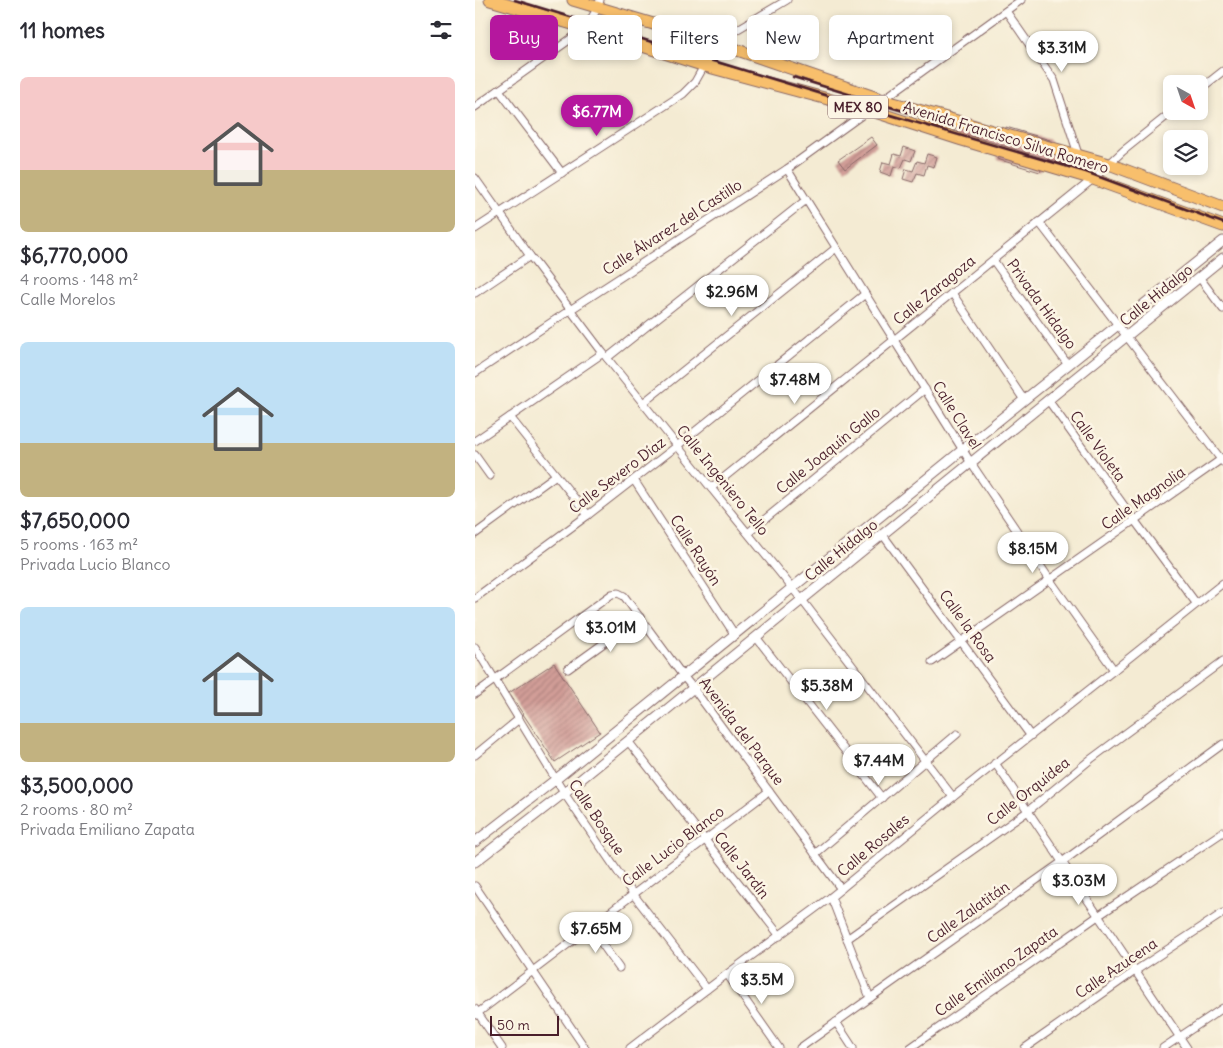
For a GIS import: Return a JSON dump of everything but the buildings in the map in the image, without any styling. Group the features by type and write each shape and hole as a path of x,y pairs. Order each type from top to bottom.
{"main road":[{"name":"Avenida Francisco Silva Romero","path":"490,0 568,23"},
{"name":"Avenida Francisco Silva Romero","path":"573,0 599,4 652,22"},
{"name":"Avenida Francisco Silva Romero","path":"642,46 705,66 869,110 1093,179 1223,226"},
{"name":"Avenida Francisco Silva Romero","path":"737,51 883,100 1109,164 1223,208"}],"street":[{"path":"737,30 787,0"},
{"name":"Calle Álvarez del Castillo","path":"475,373 787,169 1021,0"},
{"path":"593,15 599,4"},
{"path":"1006,11 1054,80 1078,154"},
{"path":"475,107 568,41"},
{"path":"475,229 683,94 695,82 708,60"},
{"path":"1208,83 1223,71"},
{"path":"499,90 562,173"},
{"name":"Calle Zaragoza","path":"711,488 1093,179 1163,119"},
{"name":"Calle Clavel","path":"787,169 971,463 1050,580 1114,670"},
{"name":"Calle Ingeniero Tello","path":"475,178 530,256 605,356 802,600 953,796"},
{"path":"475,440 605,356 806,200"},
{"path":"1039,222 1222,460"},
{"name":"Calle Hidalgo","path":"475,842 555,780 1223,241"},
{"path":"643,403 836,248"},
{"path":"475,293 530,256"},
{"name":"Calle Hidalgo","path":"475,862 564,793 1223,258"},
{"name":"Privada Hidalgo","path":"993,260 1068,365"},
{"path":"1199,277 1223,309"},
{"path":"952,293 1024,400"},
{"name":"Calle Severo Díaz","path":"475,598 635,480 865,294"},
{"name":"Calle Joaquín Gallo","path":"748,533 925,389"},
{"name":"Calle Violeta","path":"1048,400 1197,603"},
{"path":"509,417 588,515"},
{"path":"475,455 489,476"},
{"name":"Calle Magnolia","path":"932,662 1222,460"},
{"path":"475,534 556,475"},
{"name":"Calle Rayón","path":"635,480 735,635"},
{"name":"Calle la Rosa","path":"883,534 1030,735"},
{"name":"Calle Rosales","path":"629,1048 831,897 953,796 1223,583"},
{"name":"Avenida del Parque","path":"495,681 612,594 618,593 624,596 841,889"},
{"path":"568,670 640,617"},
{"path":"756,637 881,798"},
{"name":"Calle Bosque","path":"475,647 555,780 633,894 707,990"},
{"name":"Calle Orquídea","path":"847,939 1028,811 1091,759 1223,662"},
{"path":"475,694 495,681"},
{"path":"475,755 519,719"},
{"path":"815,854 957,734"},
{"name":"Calle Jardín","path":"628,741 780,936"},
{"name":"Calle Zalatitán","path":"800,1048 1062,862 1223,744"},
{"path":"995,763 1187,1048"},
{"name":"Calle Lucio Blanco","path":"476,1012 533,971 769,791"},
{"name":"Calle Emiliano Zapata","path":"910,1048 1098,916 1223,832"},
{"path":"475,886 585,1048"},
{"path":"831,897 869,998"},
{"name":"Calle Azucena","path":"1025,1048 1135,971 1223,913"},
{"path":"590,927 619,968"},
{"path":"727,974 779,1048"},
{"path":"1163,1048 1223,1008"},
{"path":"476,1012 501,1048"},
{"path":"836,1022 853,1048"}],"railway":[{"path":"515,0 887,114 1086,172 1223,223"},
{"path":"793,77 907,112"}]}
